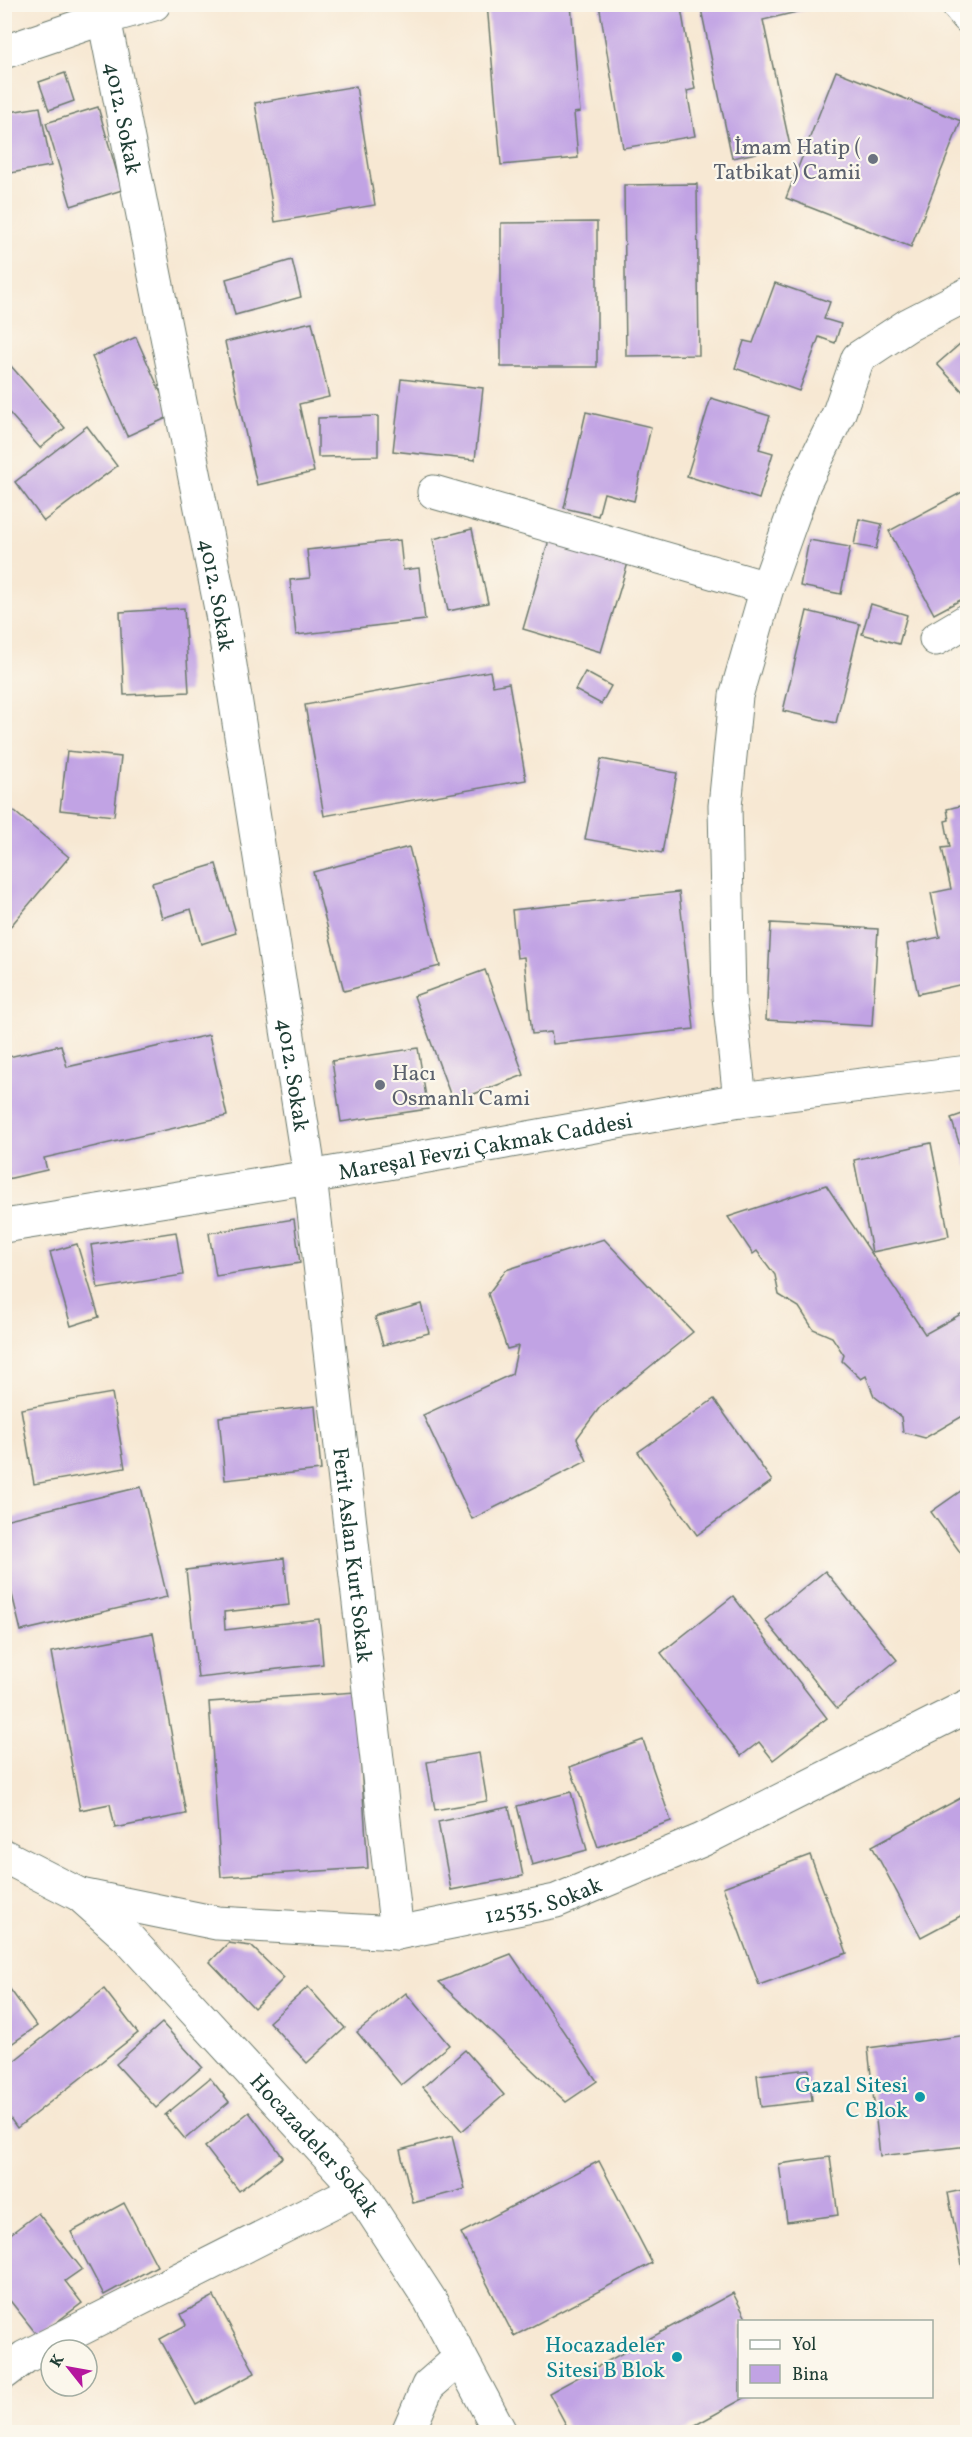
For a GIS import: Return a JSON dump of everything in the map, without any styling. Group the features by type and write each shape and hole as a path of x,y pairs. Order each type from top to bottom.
{"street":[{"path":"4,52 104,18 154,4"},
{"path":"957,4 968,17"},
{"name":"4012. Sokak","path":"104,18 222,614 309,1177"},
{"path":"740,1100 729,997 725,806 736,696 767,588 804,484 839,412 858,358 908,325 968,294"},
{"path":"434,492 767,588"},
{"path":"936,639 968,620"},
{"name":"Mareşal Fevzi Çakmak Caddesi","path":"4,1226 309,1177 740,1100 968,1072"},
{"name":"Ferit Aslan Kurt Sokak","path":"309,1177 397,1933"},
{"name":"12535. Sokak","path":"80,1895 217,1923 397,1933 556,1901 702,1840 968,1706"},
{"path":"4,1856 80,1895"},
{"name":"Hocazadeler Sokak","path":"80,1895 127,1937 358,2189 430,2300 500,2433"},
{"path":"4,2373 25,2357 358,2189"},
{"path":"408,2433 428,2386 460,2358"}],"building":[{"path":"487,4 571,4 580,112 574,113 578,158 501,165"},
{"path":"599,4 673,4 674,9 681,8 695,89 687,91 695,136 623,148"},
{"path":"700,4 830,4 763,20 790,146 732,158"},
{"name":"İmam Hatip ( Tatbikat) Camii","path":"836,71 961,121 911,247 786,198"},
{"path":"65,73 74,101 49,110 39,82"},
{"path":"356,86 375,205 275,222 255,103"},
{"path":"40,107 51,166 4,174 4,113"},
{"path":"98,107 122,190 71,206 46,123"},
{"path":"697,184 699,355 626,356 624,185"},
{"path":"597,222 597,367 501,367 501,223"},
{"path":"292,260 301,297 235,315 226,279"},
{"path":"775,283 830,302 824,319 841,324 835,343 819,337 799,391 735,368 744,341 753,343"},
{"path":"312,322 329,397 299,404 314,472 257,485 225,342"},
{"path":"136,337 171,416 127,436 92,357"},
{"path":"968,337 968,397 937,364"},
{"path":"4,358 65,428 40,448 4,407"},
{"path":"401,379 483,388 475,460 393,451"},
{"path":"711,398 770,416 759,449 773,453 759,499 687,476"},
{"path":"586,412 651,427 634,501 604,493 598,516 564,508"},
{"path":"378,416 378,456 318,457 318,418"},
{"path":"87,426 117,466 44,521 15,482"},
{"path":"968,489 968,596 934,614 889,531"},
{"path":"859,519 882,524 876,549 854,545"},
{"path":"472,529 488,603 448,611 433,539"},
{"path":"400,540 403,570 419,568 425,620 296,635 290,580 310,578 307,550"},
{"path":"549,540 628,563 601,652 523,629"},
{"path":"809,540 850,547 841,594 800,586"},
{"path":"871,604 907,615 899,644 862,634"},
{"path":"184,608 189,692 124,695 120,612"},
{"path":"807,611 860,624 836,723 783,711"},
{"path":"490,671 493,686 509,683 526,780 324,816 305,705"},
{"path":"585,672 611,686 601,704 575,690"},
{"path":"67,751 121,757 114,816 60,810"},
{"path":"601,759 677,773 662,853 585,839"},
{"path":"4,803 69,857 4,934"},
{"path":"968,804 968,983 918,994 907,944 940,937 931,893 951,889 942,848 950,847 945,821 949,820 947,809"},
{"path":"409,847 440,966 344,991 313,872"},
{"path":"216,864 236,933 201,944 191,909 162,918 152,883"},
{"path":"679,892 694,1029 553,1044 551,1032 532,1034 524,957 517,958 512,910"},
{"path":"771,923 878,929 872,1026 766,1020"},
{"path":"485,970 524,1075 453,1102 414,996"},
{"path":"209,1035 227,1116 44,1158 47,1170 7,1179 4,1168 4,1118 10,1116 4,1092 4,1058 61,1045 67,1067"},
{"name":"Hacı Osmanlı Cami","path":"418,1048 428,1109 341,1122 332,1061"},
{"path":"968,1112 968,1167 967,1167 951,1118"},
{"path":"931,1143 949,1236 872,1252 854,1160"},
{"path":"826,1185 925,1334 968,1310 968,1413 925,1438 903,1432 901,1417 874,1396 866,1376 861,1379 842,1361 844,1355 832,1337 813,1329 799,1307 779,1295 775,1275 757,1251 753,1254 728,1217"},
{"path":"294,1219 300,1263 216,1276 209,1233"},
{"path":"176,1232 183,1275 98,1289 91,1245"},
{"path":"604,1239 693,1332 600,1407 577,1438 587,1461 472,1519 423,1415 512,1374 518,1346 507,1349 488,1294 506,1270"},
{"path":"77,1244 99,1317 71,1326 50,1252"},
{"path":"421,1304 429,1333 383,1345 375,1317"},
{"path":"112,1393 125,1468 34,1484 21,1409"},
{"path":"714,1399 772,1481 697,1535 638,1452"},
{"path":"315,1406 321,1470 225,1480 219,1417"},
{"path":"968,1486 968,1563 931,1512"},
{"path":"141,1487 167,1597 21,1631 4,1562 4,1520"},
{"path":"284,1558 289,1605 224,1612 225,1630 319,1619 323,1664 198,1678 186,1570"},
{"path":"825,1571 897,1660 837,1708 765,1620"},
{"path":"733,1596 827,1718 773,1760 759,1742 741,1756 661,1653"},
{"path":"153,1633 186,1814 115,1828 110,1804 80,1810 51,1652"},
{"path":"356,1692 368,1868 221,1877 209,1702"},
{"path":"643,1740 671,1821 598,1847 570,1767"},
{"path":"479,1753 487,1801 435,1810 427,1762"},
{"path":"571,1792 587,1850 532,1865 517,1806"},
{"path":"968,1794 968,1912 921,1937 872,1846"},
{"path":"509,1807 523,1876 451,1890 438,1822"},
{"path":"810,1855 847,1953 759,1985 723,1887"},
{"path":"228,1943 251,1946 284,1978 254,2008 210,1962"},
{"path":"511,1954 597,2081 566,2102 439,1982"},
{"path":"4,1981 37,2026 4,2049"},
{"path":"308,1987 345,2028 307,2063 269,2022"},
{"path":"104,1989 138,2033 17,2128 5,2111 5,2068"},
{"path":"406,1993 449,2045 401,2085 357,2032"},
{"path":"162,2023 202,2067 156,2108 116,2064"},
{"name":"Gazal Sitesi C Blok","path":"968,2035 968,2146 880,2156 868,2048"},
{"path":"465,2050 504,2095 462,2131 423,2087"},
{"path":"809,2069 812,2101 761,2107 757,2075"},
{"path":"210,2078 229,2102 185,2139 165,2115"},
{"path":"249,2112 283,2157 239,2191 205,2147"},
{"path":"452,2136 465,2189 413,2203 400,2150"},
{"path":"830,2157 838,2215 787,2222 779,2164"},
{"path":"599,2161 652,2263 514,2336 461,2233"},
{"path":"968,2189 968,2285 966,2285 948,2193"},
{"path":"124,2203 157,2266 104,2295 71,2232"},
{"path":"38,2213 82,2269 65,2281 82,2303 38,2336 4,2293 4,2239"},
{"name":"Hocazadeler Sitesi B Blok","path":"733,2293 747,2320 738,2320 738,2398 744,2398 683,2432 570,2432 549,2393"},
{"path":"214,2296 255,2373 196,2405 160,2339 186,2325 181,2314"}],"place":[{"name":"İmam Hatip ( Tatbikat) Camii","path":"873,159"},
{"name":"Hacı Osmanlı Cami","path":"380,1085"},
{"name":"Gazal Sitesi C Blok","path":"920,2097"},
{"name":"Hocazadeler Sitesi B Blok","path":"677,2357"}]}
